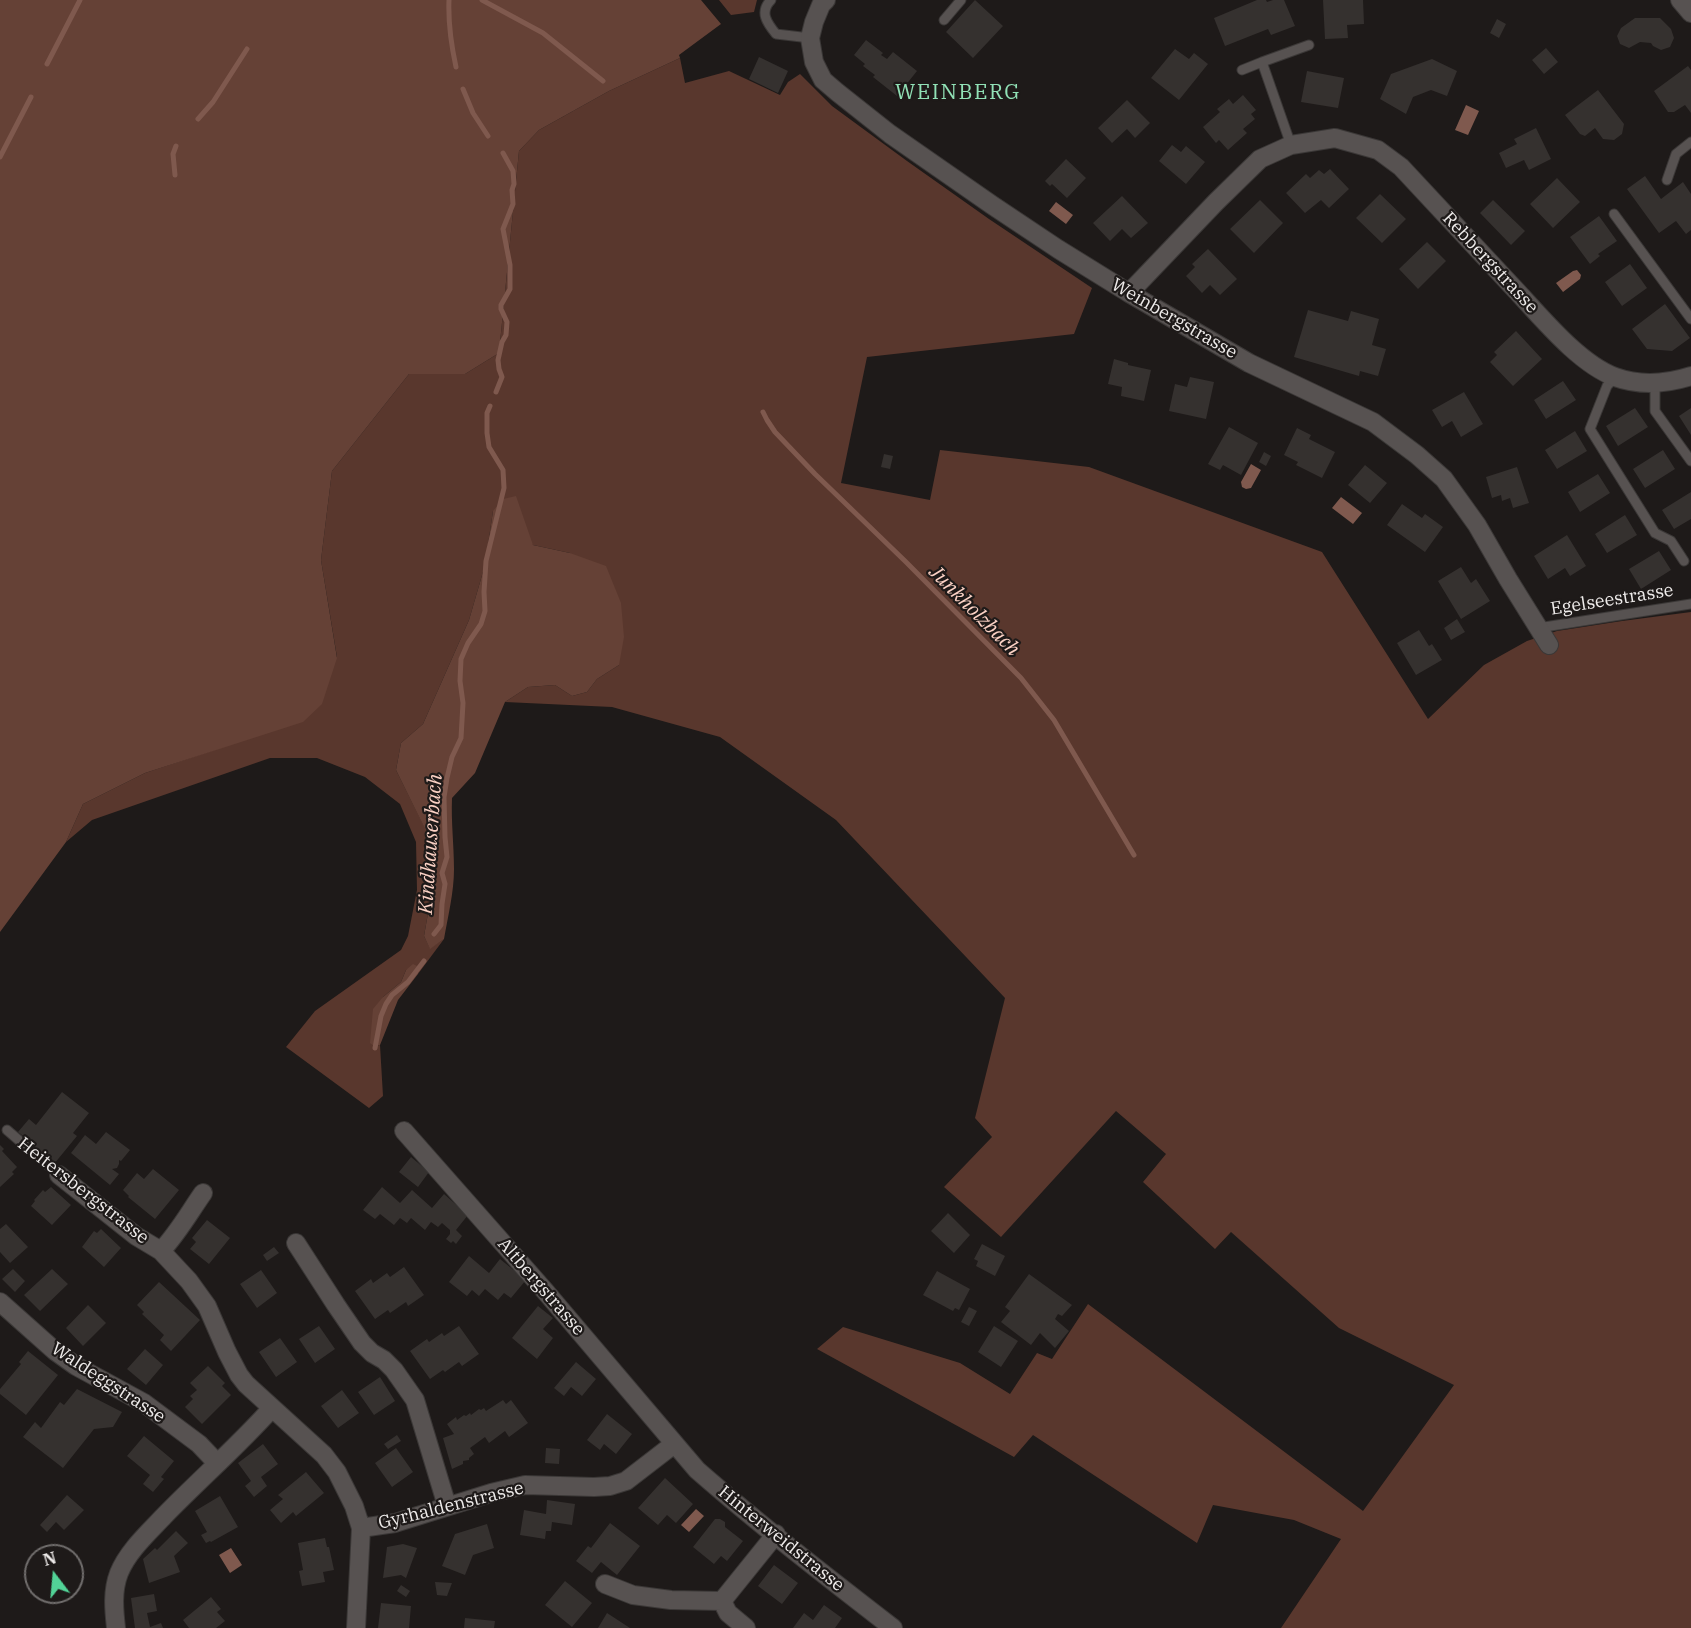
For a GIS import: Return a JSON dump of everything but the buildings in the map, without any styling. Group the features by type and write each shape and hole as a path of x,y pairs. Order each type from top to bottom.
{"street":[{"path":"810,38 821,5 826,0"},
{"path":"1680,0 1691,13"},
{"name":"Weinbergstrasse","path":"810,38 814,62 823,80 890,134 992,205 1129,293 1250,363 1373,422 1417,455 1444,479 1477,525 1549,645"},
{"name":"Rebbergstrasse","path":"1129,293 1260,159 1292,145 1335,138 1378,150 1401,166 1535,310 1593,366 1615,377 1634,382 1676,381 1691,376"},
{"name":"Altbergstrasse","path":"404,1131 545,1291 675,1444"},
{"name":"Heitersbergstrasse","path":"59,1175 136,1236 161,1251 189,1281 207,1306 226,1352 239,1375 272,1408"},
{"name":"Heitersbergstrasse","path":"161,1251 173,1239 203,1193"},
{"path":"296,1243 362,1343 394,1370 415,1400 447,1506"},
{"name":"Waldeggstrasse","path":"0,1302 55,1351 76,1366 144,1403 199,1444 217,1463"},
{"path":"116,1628 114,1587 126,1560 149,1531 250,1433 272,1408"},
{"name":"Gyrhaldenstrasse","path":"272,1408 324,1455 337,1472 354,1506 361,1528 395,1523 491,1493 525,1485 610,1486 626,1481 675,1444"},
{"name":"Hinterweidstrasse","path":"675,1444 697,1470 724,1494 893,1628"},
{"path":"356,1628 361,1528"},
{"path":"722,1601 776,1534"},
{"path":"604,1584 633,1595 671,1600 722,1601"},
{"path":"722,1601 728,1613 746,1628"}],"lane":[{"path":"771,0 765,12 766,22 776,34 810,38"},
{"path":"944,20 961,0"},
{"path":"1242,70 1309,45"},
{"path":"1262,62 1292,145"},
{"path":"1667,180 1676,154 1691,142"},
{"path":"1614,214 1691,320"},
{"path":"1615,377 1607,386 1590,429 1655,532 1671,541 1684,561"},
{"path":"1654,383 1655,411 1691,461"},
{"name":"Egelseestrasse","path":"1538,628 1691,604"},
{"name":"Heitersbergstrasse","path":"7,1130 59,1175"}],"shaded area":[{"path":"0,0 701,0 721,24 679,55 680,58 609,91 539,130 519,151 499,353 465,374 409,374 332,471 321,560 337,658 322,704 303,722 145,773 83,804 66,842 0,932"},
{"path":"719,0 757,0 754,12 731,15"},
{"path":"680,58 685,83 729,71 780,95 788,82 800,74 832,106 907,161 1092,288 1074,334 867,357 841,483 930,500 940,450 1089,467 1322,552 1428,719 1484,665 1527,641 1557,631 1691,612 1691,1628 1281,1628 1341,1539 1294,1520 1213,1505 1197,1543 1033,1435 1014,1457 817,1349 843,1327 960,1363 1010,1394 1037,1353 1052,1359 1088,1304 1363,1511 1454,1385 1339,1328 1231,1232 1215,1249 1143,1182 1166,1154 1116,1111 1001,1237 944,1187 992,1137 975,1118 1005,998 836,820 720,737 612,707 505,702 528,687 555,685 572,696 587,692 597,679 619,665 570,553 533,545 493,511 485,565 469,620 423,724 401,743 396,770 428,834 430,902 424,936 430,948 444,939 418,974 419,967 406,970 401,982 383,997 374,1046 380,1045 383,1096 369,1108 286,1047 315,1011 401,950 408,936 417,890 416,842 400,804 365,777 317,758 270,758 92,820 66,842 83,804 145,773 223,747 337,657 321,560 332,471 409,374 465,374 499,353 519,151 539,130 609,91"},
{"path":"1466,105 1479,111 1468,135 1455,130"},
{"path":"1056,202 1073,215 1066,224 1049,211"},
{"path":"1577,270 1581,275 1580,279 1563,292 1556,283"},
{"path":"1251,464 1261,470 1251,488 1246,489 1242,487 1241,482"},
{"path":"516,496 533,545 570,553 606,566 621,603 624,637 619,665 597,679 587,692 572,696 555,685 528,687 505,702 475,773 452,798 454,869 452,895 444,939 430,949 424,936 430,902 428,835 396,770 401,743 423,724 469,620 485,565 493,511 503,499"},
{"path":"1341,497 1362,513 1353,524 1332,508"},
{"path":"413,964 419,967 418,974 398,1000 380,1045 374,1046 370,1043 373,1009 401,982 406,970"},
{"path":"696,1509 704,1516 689,1532 681,1525"},
{"path":"231,1548 242,1565 230,1573 219,1555"}],"waterway":[{"path":"47,64 80,0"},
{"name":"Kindhauserbach","path":"449,0 450,34 456,67"},
{"name":"Junkholzbach","path":"482,0 543,33 603,81"},
{"path":"198,119 213,102 247,49"},
{"name":"Kindhauserbach","path":"463,89 473,113 488,136"},
{"path":"0,157 31,97"},
{"path":"175,175 173,154 176,146"},
{"name":"Kindhauserbach","path":"496,392 502,377 498,360 506,335 507,322 501,305 510,289 510,265 503,229 513,204 514,184 513,171 503,153"},
{"name":"Kindhauserbach","path":"434,934 441,925 445,884 442,873 447,857 444,797 452,757 461,738 463,703 460,681 461,659 468,643 481,624 485,611 486,561 504,488 503,470 489,447 487,413 490,406"},
{"name":"Junkholzbach","path":"763,412 775,432 815,474 1021,678 1054,720 1134,855"},
{"name":"Kindhauserbach","path":"375,1048 381,1016 386,1004 392,995 408,982 424,961"}],"district":[{"name":"WEINBERG","path":"958,93"}]}
